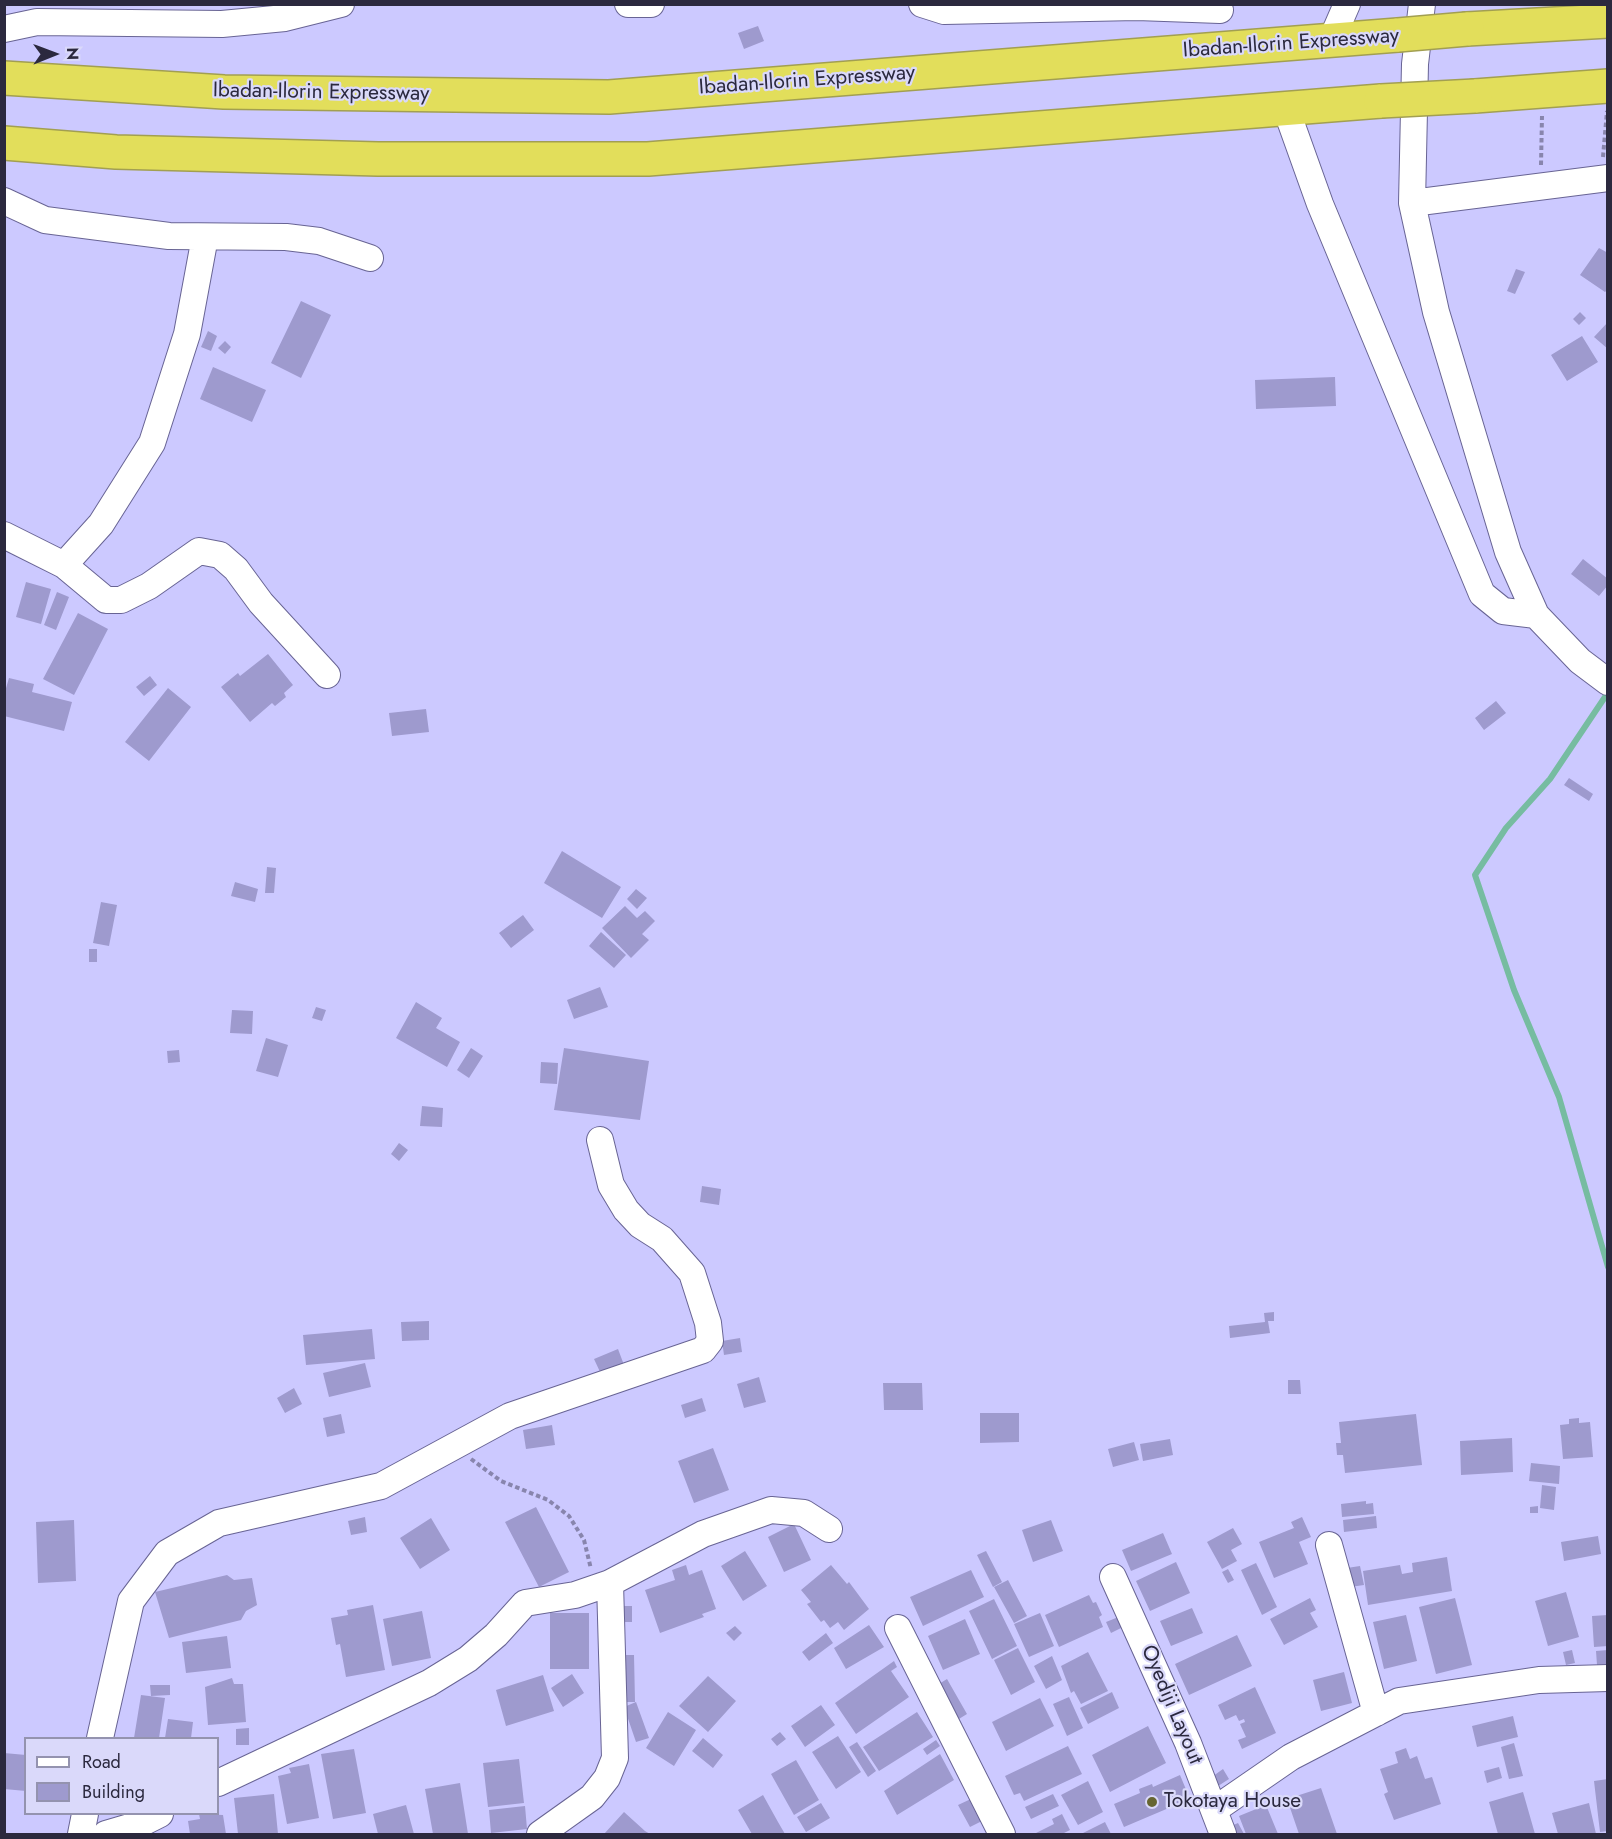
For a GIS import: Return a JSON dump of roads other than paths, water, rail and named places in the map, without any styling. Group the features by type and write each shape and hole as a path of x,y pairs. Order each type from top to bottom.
{"highway":[{"name":"Ibadan-Ilorin Expressway","path":"4,78 224,92 609,97 1331,41 1467,29 1545,15 1608,21"},
{"path":"4,143 116,152 378,159 648,159 1381,101 1608,86"}],"street":[{"path":"4,19 10,4"},
{"path":"4,29 37,22 222,24 285,18 341,4"},
{"path":"628,4 651,4"},
{"path":"922,4 944,11 1138,6 1220,10"},
{"path":"1331,41 1347,4"},
{"path":"1422,4 1416,64 1412,202 1436,312 1508,552 1536,615 1580,661 1608,682"},
{"path":"1286,109 1320,204 1482,594 1503,611 1536,615"},
{"path":"1412,202 1604,179"},
{"path":"4,201 45,220 169,236 286,237 319,241 370,258"},
{"path":"64,565 101,524 152,443 187,334 205,237"},
{"path":"4,535 64,565 106,600 121,600 149,586 199,551 220,555 236,568 261,603 327,675"},
{"path":"100,1737 131,1601 167,1553 219,1523 381,1486 510,1416 703,1350 710,1341 708,1323 692,1273 662,1239 640,1225 626,1210 611,1185 600,1140"},
{"path":"219,1783 429,1683 468,1659 496,1635 525,1603 575,1595 603,1586 703,1534 771,1510 804,1513 830,1529"},
{"path":"1329,1545 1376,1713"},
{"name":"Oyediji Layout","path":"1113,1577 1188,1743 1223,1834"},
{"path":"540,1834 592,1797 607,1778 615,1758 603,1586"},
{"path":"898,1628 1002,1834"},
{"path":"1214,1810 1291,1757 1399,1701 1539,1680 1608,1678"},
{"path":"81,1834 85,1815"},
{"path":"106,1834 140,1824 158,1815"}],"waterway":[{"path":"1607,694 1550,779 1506,828 1475,875 1514,990 1559,1097 1608,1267"}],"place":[{"name":"Tokotaya House","path":"1152,1802"}]}
